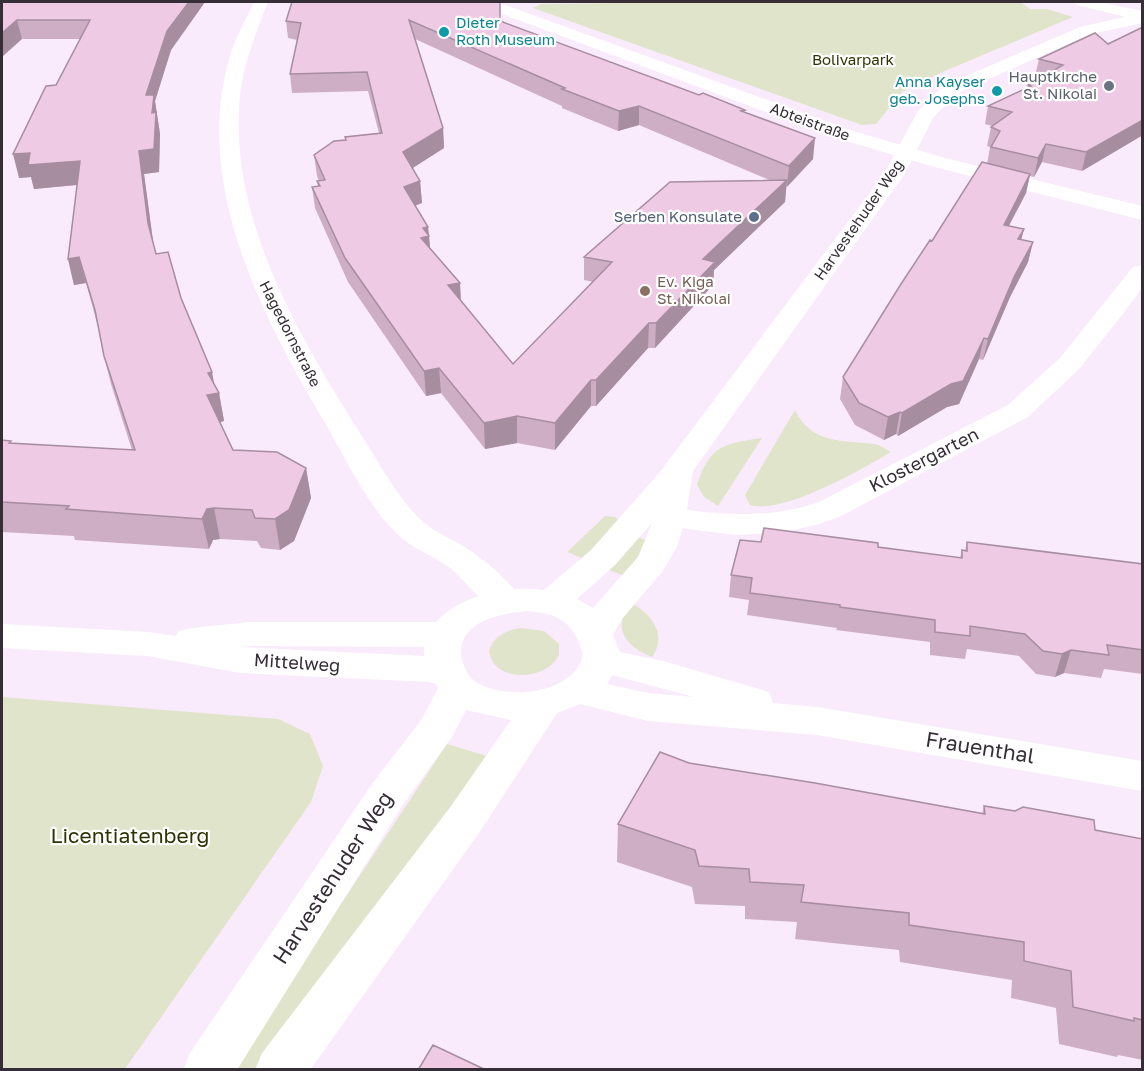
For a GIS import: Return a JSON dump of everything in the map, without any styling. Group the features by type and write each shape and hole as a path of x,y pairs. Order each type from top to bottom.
{"street":[{"name":"Hagedornstraße","path":"261,2 249,23 241,45 231,84 228,123 235,189 258,270 290,338 322,396 403,522 429,542 458,558 505,601"},
{"name":"Abteistraße","path":"488,2 496,7 843,134 906,153 1143,213"},
{"path":"1082,2 1143,17"},
{"name":"Harvestehuder Weg","path":"1086,30 1105,8"},
{"name":"Harvestehuder Weg","path":"280,1070 466,818 559,697 592,676 609,610 654,560 666,533 658,512 672,496 679,471 894,175 920,121 940,97 958,86 1086,30 1143,17"},
{"name":"Klostergarten","path":"658,512 705,522 737,525 785,522 830,509 1018,411 1041,394 1082,351 1143,272"},
{"path":"550,603 658,512"},
{"path":"559,697 515,707 493,704 473,697 452,681 441,654 448,634 468,614 491,604 528,600 550,603 578,615 598,647"},
{"name":"Mittelweg","path":"148,644 249,634 404,636 448,634"},
{"name":"Mittelweg","path":"2,636 148,644 240,660 430,669 452,681"},
{"name":"Frauenthal","path":"598,647 663,674 817,721"},
{"name":"Harvestehuder Weg","path":"208,1070 387,795 438,728 452,681"},
{"name":"Frauenthal","path":"559,697 817,721 1143,776"}],"green space":[{"name":"Bolivarpark","path":"1020,2 1030,9 1047,9 1073,17 940,73 902,92 876,124 862,125 533,8 541,4"},
{"path":"795,410 802,421 819,435 875,444 891,452 822,489 801,497 764,506 750,505 745,495"},
{"path":"762,438 718,506 704,497 697,485 713,454 737,442"},
{"path":"605,516 615,517 619,521 584,559 567,552"},
{"path":"634,538 651,542 625,576 604,568"},
{"path":"631,603 651,619 658,633 657,649 652,657 635,648 624,636 622,621"},
{"path":"521,628 544,631 559,644 559,655 553,664 532,674 521,675 500,669 492,661 489,650 498,637"},
{"name":"Licentiatenberg","path":"2,697 278,719 310,734 323,766 311,802 125,1069 2,1069"},
{"path":"447,744 490,757 256,1069 231,1070"}],"building":[{"path":"2,2 189,2 167,31 146,95 154,95 152,113 156,112 154,149 139,151 148,223 156,254 168,252 181,298 212,372 208,373 219,393 207,395 233,450 277,452 306,468 289,510 275,519 255,518 252,510 207,509 202,519 2,502 2,440 11,441 9,443 135,450 104,356 95,310 79,257 68,259 80,161 28,165 30,153 13,154 46,86 56,85 90,20 17,20 2,33"},
{"path":"292,2 500,2 500,21 699,95 703,93 745,110 741,111 815,138 789,166 639,106 619,111 562,89 565,88 409,20 443,128 403,152 420,181 404,187 428,227 423,228 429,236 421,238 460,283 448,285 513,364 612,262 584,257 670,182 787,180 703,259 715,262 656,323 649,323 596,380 591,380 555,423 517,416 484,423 439,368 424,371 345,258 312,187 320,186 317,181 325,180 314,155 334,141 346,140 345,137 382,133 367,72 290,74 301,23 286,21"},
{"path":"1143,27 1143,120 1086,152 1046,144 1038,158 991,147 1000,131 991,127 1012,112 988,106 1031,86 1028,85 1063,65 1039,59 1095,33 1108,44"},
{"path":"982,162 1030,174 1004,225 1024,229 1018,239 1033,242 1014,277 988,339 984,338 963,381 951,384 902,413 888,417 859,403 843,377"},
{"path":"764,528 878,543 878,547 962,558 962,550 967,551 967,542 1143,564 1143,650 1107,645 1109,655 1071,650 1062,654 1043,651 1025,634 970,626 970,636 935,632 935,620 750,593 752,578 731,575 740,540 761,542"},
{"path":"660,752 689,763 985,814 984,806 1015,811 1023,807 1094,820 1095,830 1143,839 1143,1020 1134,1018 1134,1021 1073,1007 1071,971 1024,961 1024,942 909,925 909,913 801,902 804,885 750,882 749,869 699,866 695,850 618,824"},
{"path":"433,1045 486,1070 418,1070"}],"place":[{"name":"Dieter Roth Museum","path":"444,32"},
{"name":"Hauptkirche St. Nikolai","path":"1109,86"},
{"name":"Anna Kayser geb. Josephs","path":"997,91"},
{"name":"Serben Konsulate","path":"754,217"},
{"name":"Ev. Kiga St. Nikolai","path":"645,291"}]}
